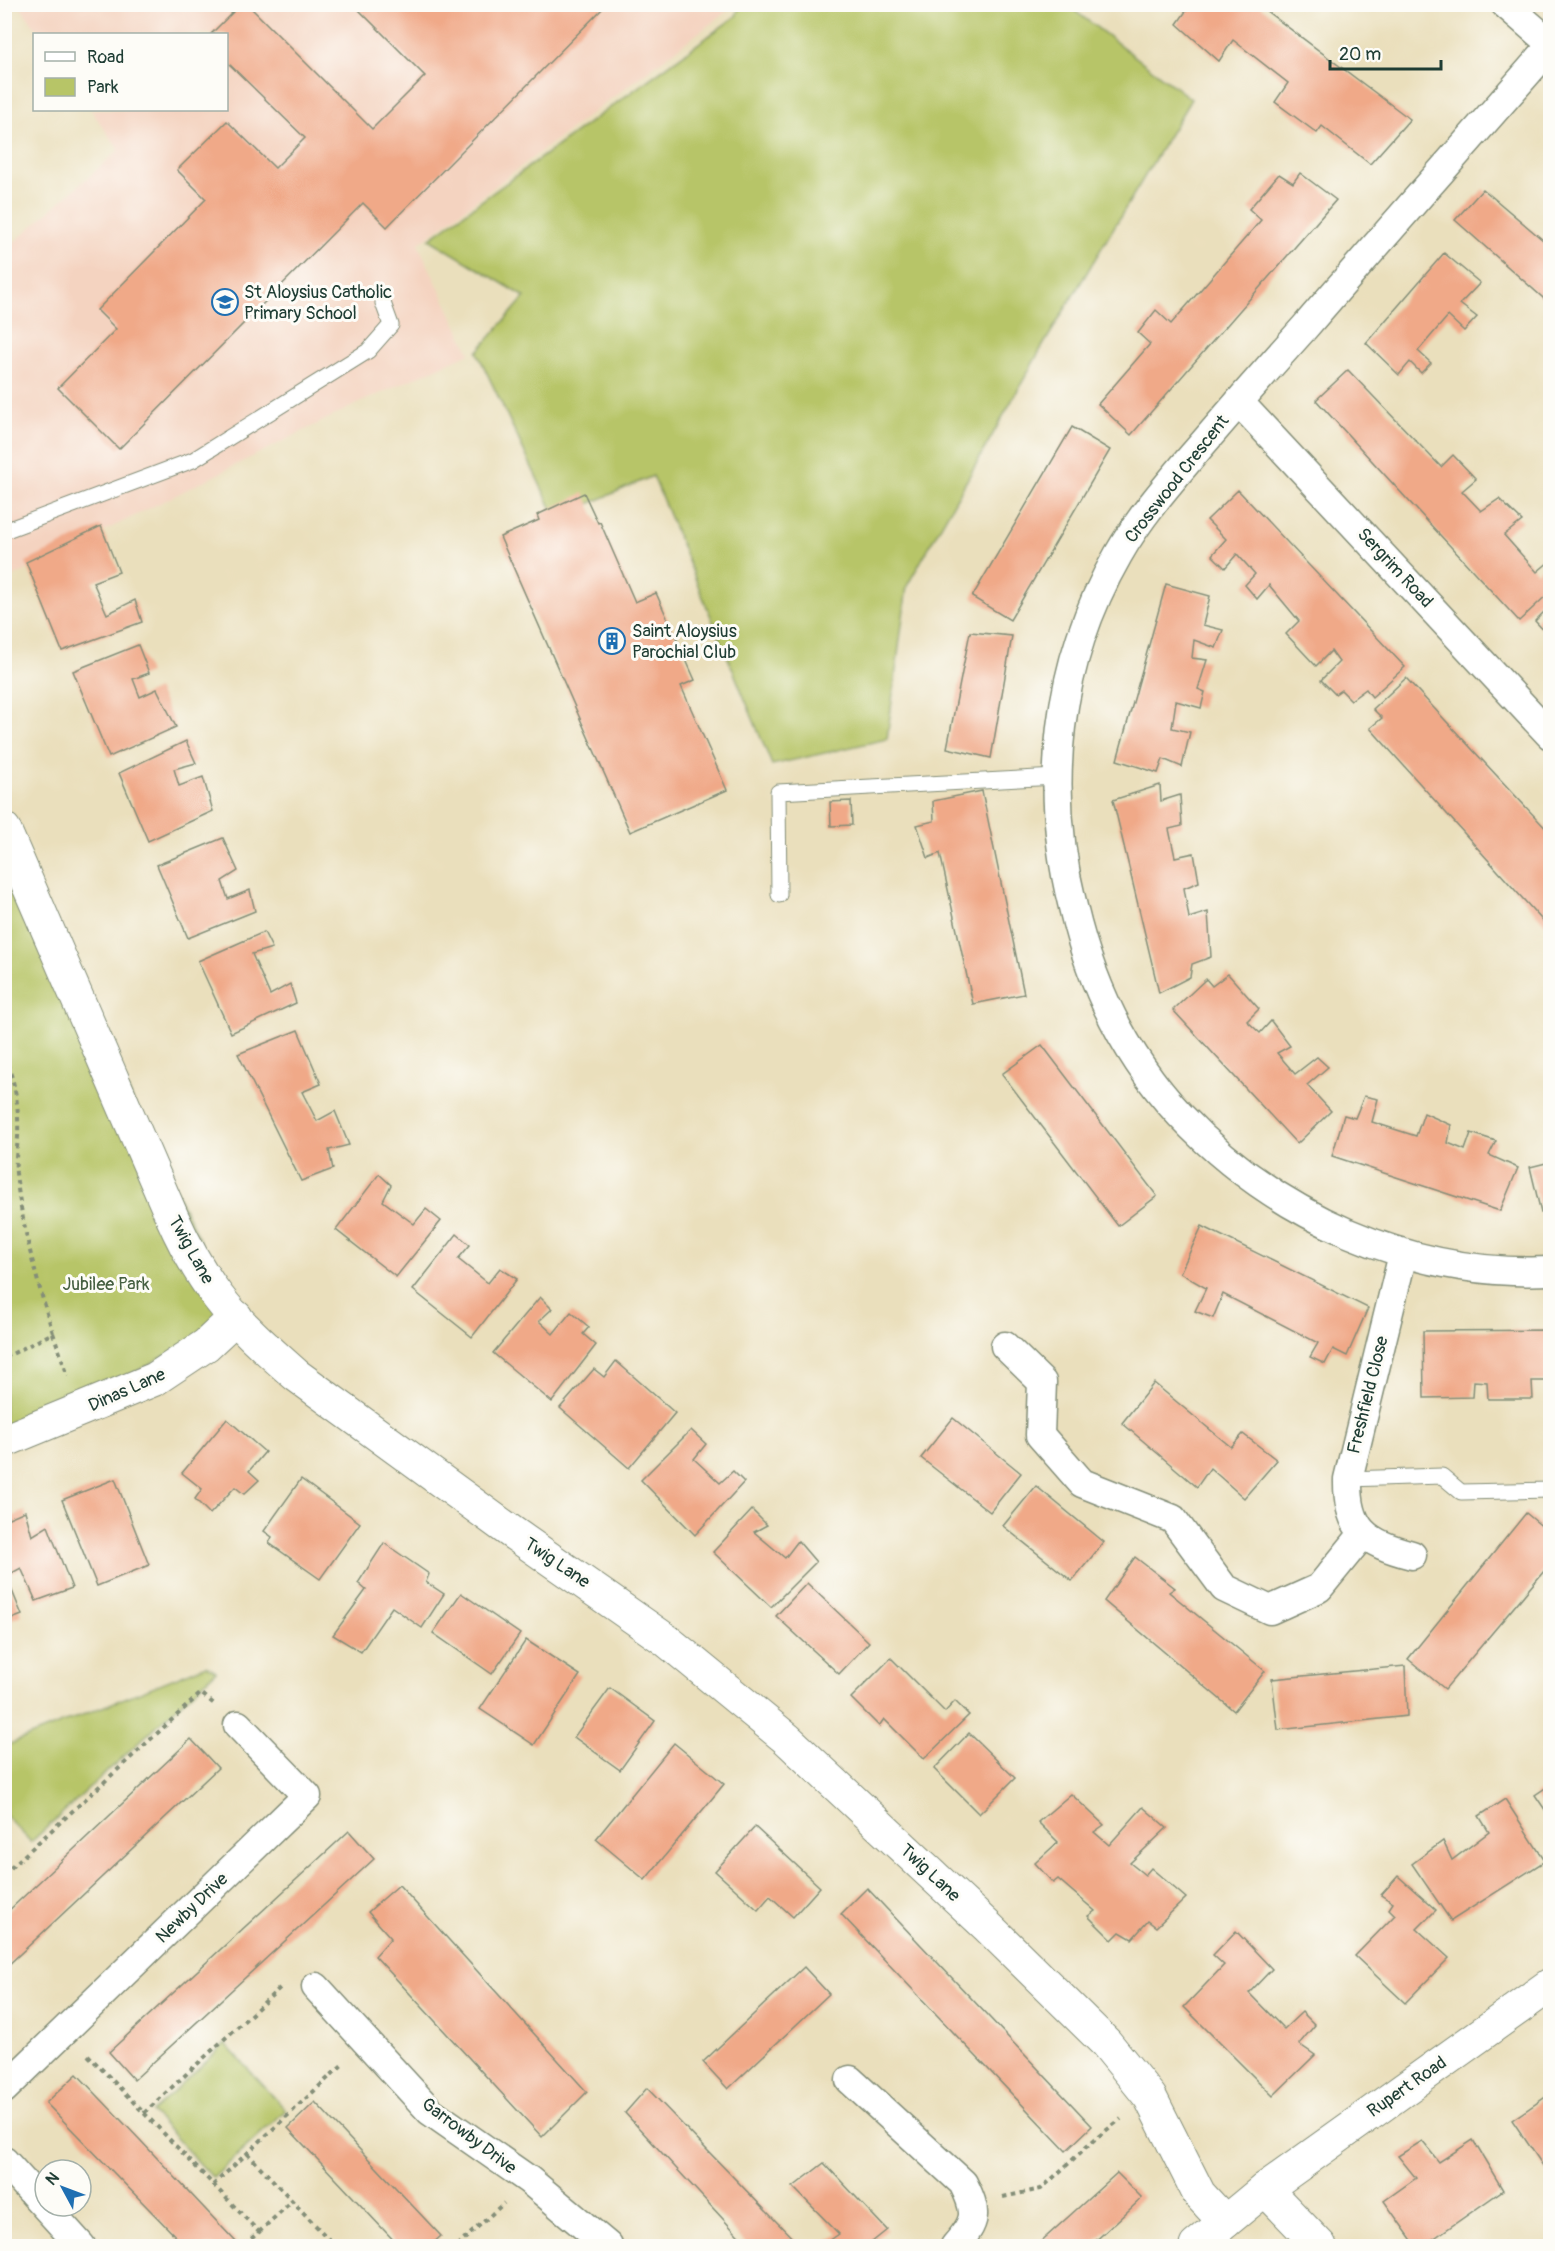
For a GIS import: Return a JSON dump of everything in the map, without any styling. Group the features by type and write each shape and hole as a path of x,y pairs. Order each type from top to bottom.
{"street":[{"path":"1505,4 1551,45"},
{"name":"Crosswood Crescent","path":"1551,45 1168,484 1136,527 1117,556 1085,625 1065,698 1059,739 1057,777 1058,823 1066,879 1078,932 1096,983 1139,1065 1165,1099 1201,1137 1247,1175 1279,1197 1365,1240 1403,1254 1456,1265 1500,1270 1551,1270"},
{"name":"Sergrim Road","path":"1239,402 1551,735"},
{"name":"Twig Lane","path":"4,829 188,1253 219,1299 296,1375 510,1531 666,1640 787,1739 988,1927 1118,2056 1150,2097 1194,2185 1208,2205 1225,2222"},
{"name":"Freshfield Close","path":"1363,1534 1350,1512 1348,1479 1403,1254"},
{"name":"Dinas Lane","path":"4,1441 174,1369 206,1345 236,1317"},
{"path":"1005,1346 1042,1382 1040,1435 1082,1483 1173,1519 1224,1588 1270,1610 1319,1588 1363,1534 1390,1550 1412,1555"},
{"name":"Newby Drive","path":"4,2089 307,1796 238,1725"},
{"name":"Rupert Road","path":"1196,2247 1265,2189 1551,1985"},
{"name":"Garrowby Drive","path":"316,1987 430,2111 528,2180 608,2247"},
{"path":"850,2080 963,2183 974,2204 972,2224 955,2247"},
{"path":"4,2161 81,2247"},
{"path":"1265,2189 1320,2247"}],"lane":[{"path":"4,531 193,460 368,351 391,325 383,303"},
{"path":"779,894 778,792 1057,777"},
{"path":"1348,1479 1442,1476 1461,1492 1551,1490"}],"path":[{"path":"4,1056 16,1089 19,1107 16,1169 20,1205 53,1334 80,1410"},
{"path":"4,1358 53,1334"},
{"path":"4,1874 201,1693 238,1725"},
{"path":"144,2113 297,1972 316,1987"},
{"path":"64,2031 259,2232"},
{"path":"213,2185 366,2042"},
{"path":"974,2204 1041,2189 1095,2139 1150,2097"},
{"path":"247,2153 335,2247"},
{"path":"457,2247 528,2180"},
{"path":"243,2247 292,2201"}],"shaded area":[{"name":"St Aloysius Catholic Primary School","path":"19,5 729,5 726,12 418,244 470,353 359,403 5,581 4,251 119,150 92,111 228,111 228,33 39,33"}],"green space":[{"path":"740,5 1067,5 1191,99 1041,349 907,586 887,739 772,765 653,476 556,518 477,352 525,297 429,239 736,16"},
{"name":"Jubilee Park","path":"4,830 236,1317 4,1444"},
{"path":"207,1665 216,1671 31,1842 5,1815 5,1746"},
{"path":"225,2044 286,2110 213,2178 152,2112"}],"building":[{"path":"241,4 247,4 372,129 425,76 353,4 607,4 387,227 363,203 119,449 58,388 116,329 97,310 206,199 177,170 227,121 275,168 305,138 228,63 228,33 212,33"},
{"path":"1191,4 1257,4 1410,119 1370,164 1322,126 1317,133 1275,102 1288,83 1233,40 1219,61 1177,24"},
{"path":"1300,173 1336,200 1131,435 1098,404 1150,344 1138,333 1156,310 1171,324 1261,220 1249,209 1279,174 1293,183"},
{"path":"1483,189 1550,246 1550,304 1455,220"},
{"path":"1444,253 1480,283 1460,304 1477,317 1464,331 1448,316 1418,351 1431,363 1421,373 1410,362 1399,375 1366,343"},
{"path":"1348,370 1441,467 1453,455 1476,479 1462,491 1481,511 1499,499 1522,521 1504,535 1537,572 1550,561 1550,592 1519,621 1316,400"},
{"path":"1072,427 1110,450 1010,620 972,597"},
{"path":"1238,490 1405,667 1372,697 1366,689 1351,700 1341,690 1335,694 1321,680 1339,662 1331,651 1316,666 1286,634 1299,621 1269,585 1257,599 1245,585 1255,574 1237,554 1225,568 1212,555 1226,539 1207,520"},
{"name":"Saint Aloysius Parochial Club","path":"584,493 598,523 600,522 635,602 656,593 695,680 681,686 727,790 630,832 500,537 539,520 537,515"},
{"path":"101,526 119,572 93,582 107,614 135,600 142,622 62,651 26,562"},
{"path":"1166,584 1210,596 1203,625 1223,630 1216,648 1194,640 1192,658 1207,660 1198,689 1205,692 1201,708 1176,701 1172,728 1190,732 1182,767 1163,759 1158,773 1117,760"},
{"path":"1550,606 1550,637 1535,621"},
{"path":"970,632 1012,636 991,758 947,748"},
{"path":"138,645 149,673 133,679 140,697 157,689 176,727 109,757 73,671"},
{"path":"1406,678 1550,833 1550,929 1370,728 1382,718 1373,709"},
{"path":"186,741 196,763 174,769 179,786 203,777 213,811 148,841 119,773"},
{"path":"1160,785 1161,801 1180,795 1182,826 1169,829 1175,857 1194,853 1199,882 1184,888 1189,918 1208,912 1211,957 1192,964 1190,977 1159,993 1113,800"},
{"path":"982,791 1024,994 973,1004 940,853 928,858 917,825 934,821 933,801"},
{"path":"851,801 852,825 831,826 830,802"},
{"path":"223,838 238,871 222,881 228,899 250,890 255,911 188,938 157,865"},
{"path":"264,932 272,948 252,954 270,995 290,984 296,1003 231,1033 198,961"},
{"path":"1228,974 1259,1009 1247,1021 1260,1033 1271,1021 1290,1046 1277,1053 1295,1074 1317,1057 1328,1067 1307,1085 1331,1111 1297,1144 1173,1010 1206,979 1212,986"},
{"path":"298,1030 321,1084 302,1092 317,1121 335,1111 349,1145 329,1150 333,1169 301,1181 238,1054"},
{"path":"1042,1045 1157,1196 1118,1226 1002,1074"},
{"path":"1364,1096 1378,1099 1372,1122 1416,1136 1424,1113 1451,1125 1448,1143 1465,1150 1471,1133 1496,1141 1489,1155 1518,1168 1500,1211 1332,1156 1344,1115 1355,1118"},
{"path":"1550,1162 1550,1210 1541,1213 1530,1167"},
{"path":"379,1174 391,1185 383,1201 414,1224 426,1209 441,1221 396,1277 336,1230"},
{"path":"1202,1226 1368,1308 1347,1356 1333,1349 1325,1364 1310,1357 1318,1343 1223,1294 1213,1318 1195,1311 1206,1288 1180,1273"},
{"path":"457,1234 470,1245 458,1259 488,1283 500,1268 517,1279 472,1337 413,1290"},
{"path":"540,1297 552,1309 539,1321 553,1334 571,1312 589,1327 583,1334 596,1345 552,1402 493,1353"},
{"path":"1550,1330 1550,1381 1532,1381 1533,1399 1488,1399 1487,1382 1474,1381 1473,1397 1424,1398 1423,1331"},
{"path":"616,1361 675,1413 629,1468 560,1408 594,1369 604,1377"},
{"path":"1154,1383 1231,1447 1243,1434 1277,1460 1244,1498 1210,1468 1197,1487 1122,1423"},
{"path":"953,1418 1021,1473 990,1512 921,1458"},
{"path":"227,1419 265,1452 249,1471 259,1480 244,1494 235,1487 210,1514 195,1499 202,1489 182,1473"},
{"path":"691,1430 706,1444 694,1459 720,1483 733,1471 744,1482 695,1535 641,1480"},
{"path":"115,1479 149,1565 97,1586 62,1500"},
{"path":"301,1479 360,1523 320,1579 269,1543 272,1537 264,1531"},
{"path":"1036,1486 1104,1542 1072,1581 1003,1526"},
{"path":"752,1510 767,1525 754,1532 785,1558 798,1541 816,1562 771,1607 713,1552"},
{"path":"25,1511 32,1536 48,1526 72,1588 36,1601 21,1568 6,1576 22,1615 4,1622 4,1520"},
{"path":"1526,1513 1550,1533 1550,1564 1445,1689 1408,1659"},
{"path":"384,1543 429,1574 426,1582 444,1594 422,1628 392,1607 361,1652 333,1635 366,1590 358,1583"},
{"path":"1135,1557 1175,1588 1169,1592 1265,1671 1234,1711 1104,1601"},
{"path":"807,1583 869,1642 839,1674 776,1616"},
{"path":"461,1593 520,1634 492,1674 433,1633"},
{"path":"526,1640 580,1675 534,1745 480,1709"},
{"path":"891,1658 945,1712 955,1701 969,1715 924,1759 884,1719 879,1726 851,1698"},
{"path":"1405,1666 1407,1716 1278,1730 1272,1679"},
{"path":"610,1688 655,1721 620,1770 574,1737"},
{"path":"969,1733 1015,1778 979,1814 934,1769"},
{"path":"191,1739 218,1768 4,1969 4,1915"},
{"path":"674,1743 724,1784 645,1880 596,1839"},
{"path":"1550,1785 1550,1817 1535,1795"},
{"path":"1071,1794 1104,1825 1094,1832 1109,1845 1143,1807 1167,1828 1130,1863 1145,1875 1151,1868 1186,1898 1156,1927 1148,1921 1132,1939 1120,1932 1112,1940 1088,1916 1095,1911 1058,1879 1053,1883 1035,1863 1058,1842 1038,1822"},
{"path":"1505,1799 1545,1861 1451,1921 1412,1864 1443,1841 1452,1860 1489,1832 1479,1816"},
{"path":"755,1827 820,1887 793,1917 770,1896 758,1910 715,1871"},
{"path":"349,1831 374,1859 134,2080 109,2052"},
{"path":"1398,1876 1436,1910 1417,1929 1449,1958 1405,2003 1355,1956 1395,1915 1389,1909 1393,1903 1381,1895"},
{"path":"399,1885 587,2092 542,2137 375,1956 391,1938 368,1912"},
{"path":"867,1888 1092,2126 1066,2151 841,1914"},
{"path":"1236,1931 1272,1969 1249,1993 1284,2029 1302,2012 1315,2025 1299,2044 1315,2055 1273,2096 1184,2007 1224,1965 1213,1955"},
{"path":"804,1967 829,1994 728,2089 703,2062"},
{"path":"77,2074 236,2242 231,2246 185,2246 46,2103"},
{"path":"647,2088 800,2246 748,2246 625,2113"},
{"path":"1550,2094 1550,2176 1512,2120"},
{"path":"315,2102 441,2236 430,2246 399,2246 288,2128"},
{"path":"1473,2140 1503,2190 1423,2246 1416,2246 1384,2201 1416,2178 1398,2156 1422,2141 1439,2162"},
{"path":"824,2163 887,2230 867,2246 822,2246 839,2234 793,2187"},
{"path":"1117,2173 1142,2198 1090,2246 1036,2246"}],"place":[{"name":"St Aloysius Catholic Primary School","path":"225,302"},
{"name":"Saint Aloysius Parochial Club","path":"612,641"}]}
